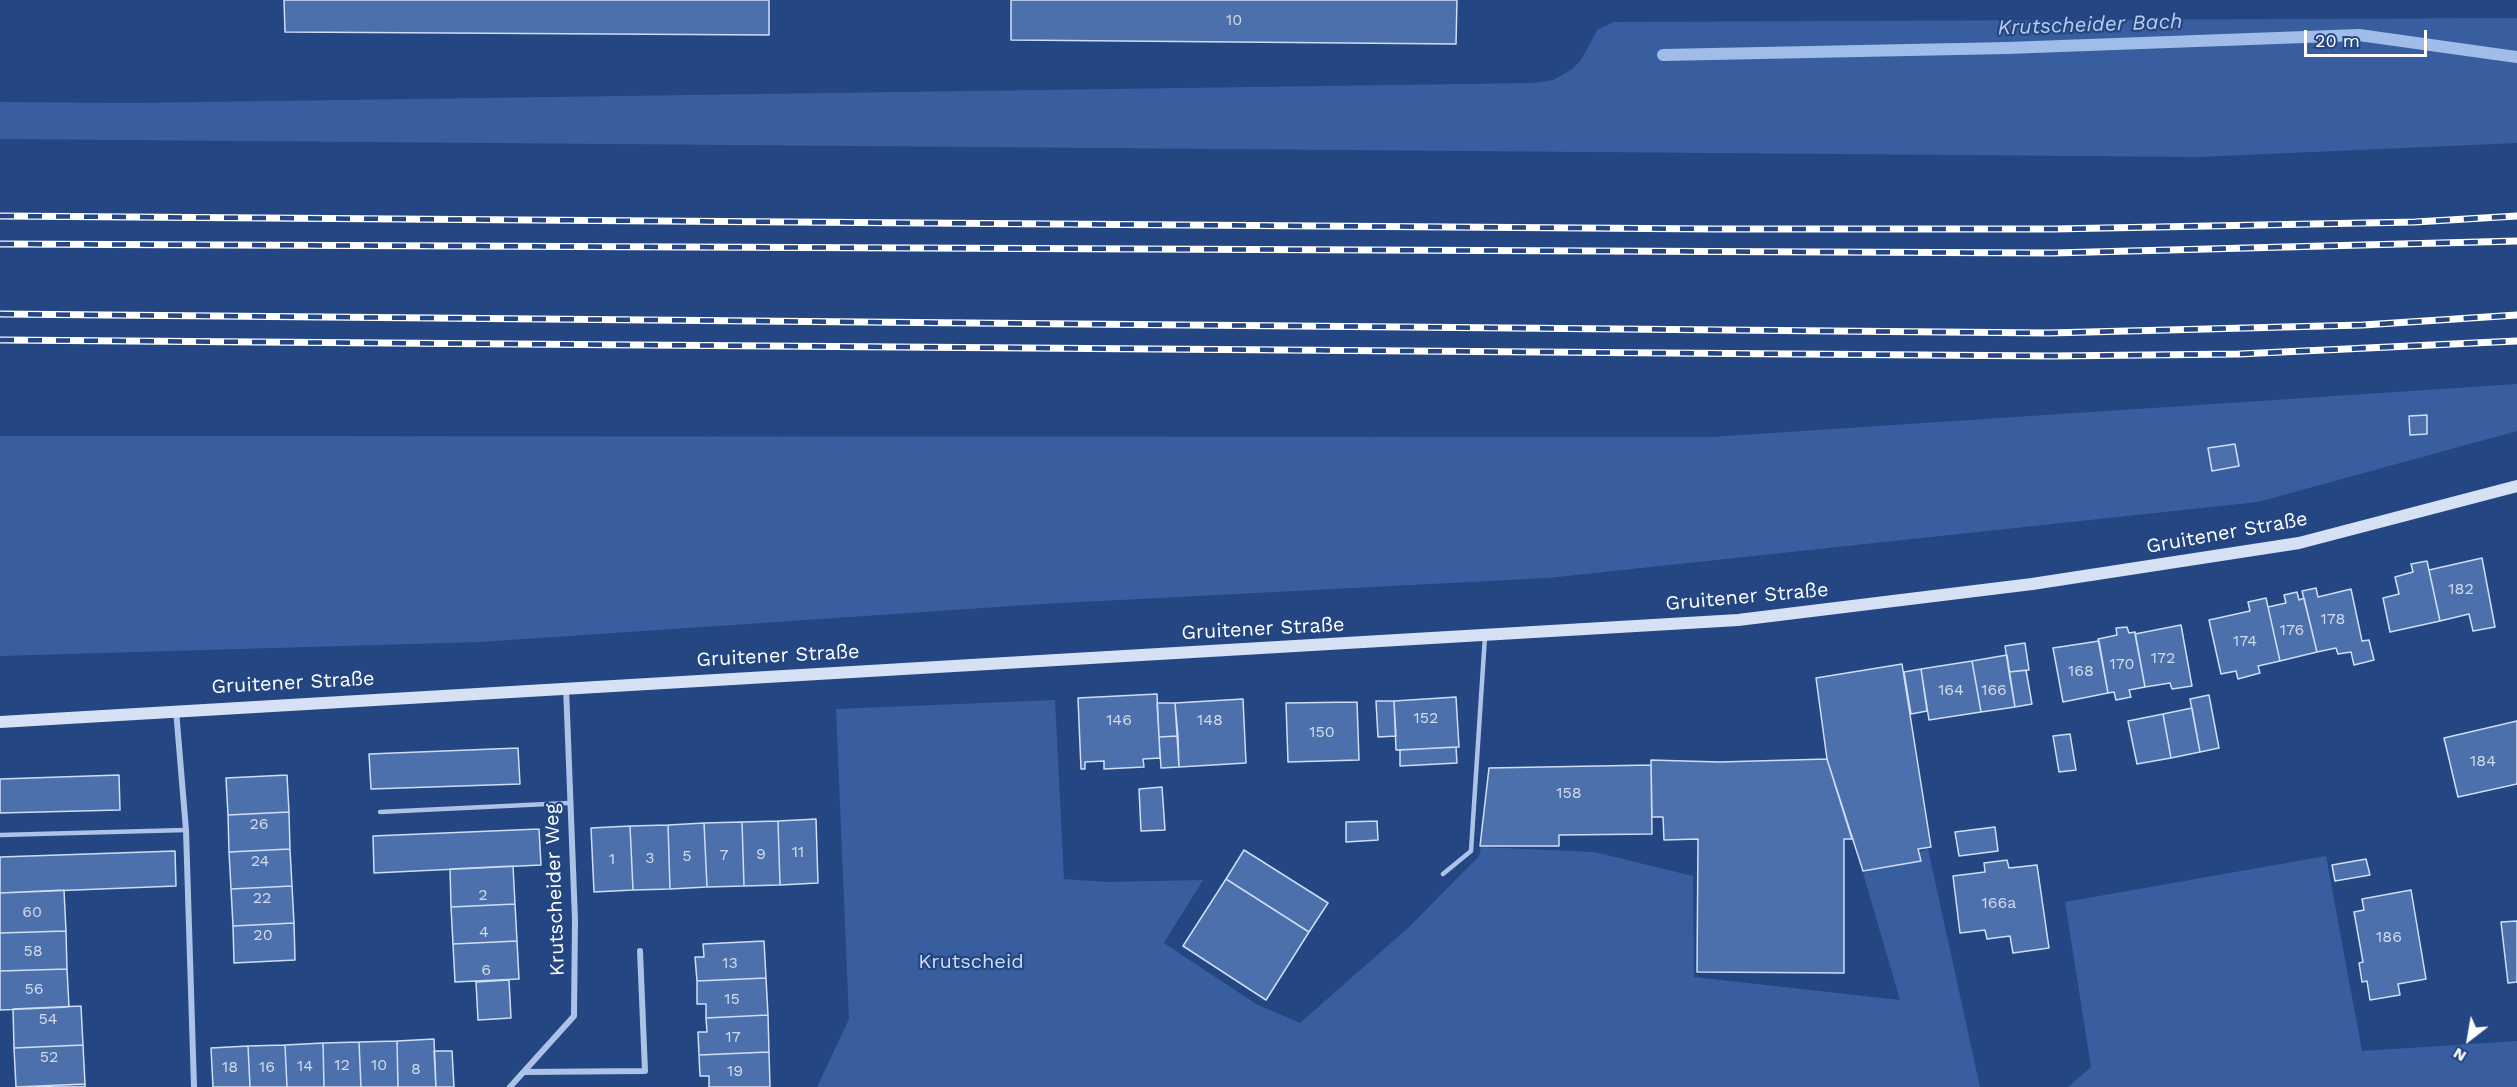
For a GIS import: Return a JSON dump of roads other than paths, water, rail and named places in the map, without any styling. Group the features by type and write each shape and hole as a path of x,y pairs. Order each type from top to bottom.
{"street":[{"name":"Gruitener Straße","path":"0,722 1738,620 2031,584 2299,543 2517,486"},
{"name":"Krutscheider Weg","path":"510,1087 574,1016 574,920 568,803 566,687"},
{"path":"176,710 186,830 194,1087"},
{"path":"524,1072 645,1071 640,951"}],"lane":[{"path":"1443,874 1471,851 1485,636"},
{"path":"380,812 568,803"},
{"path":"0,835 186,830"}],"waterway":[{"name":"Krutscheider Bach","path":"1663,55 2007,48 2359,35 2517,57"}],"railway":[{"path":"0,216 1713,229 2054,229 2415,222 2517,216"},
{"path":"0,244 2053,253 2517,241"},
{"path":"0,314 2049,333 2363,325 2517,315"},
{"path":"0,340 2051,356 2239,354 2517,341"}],"park label":[{"name":"Krutscheid","path":"971,962"}]}
